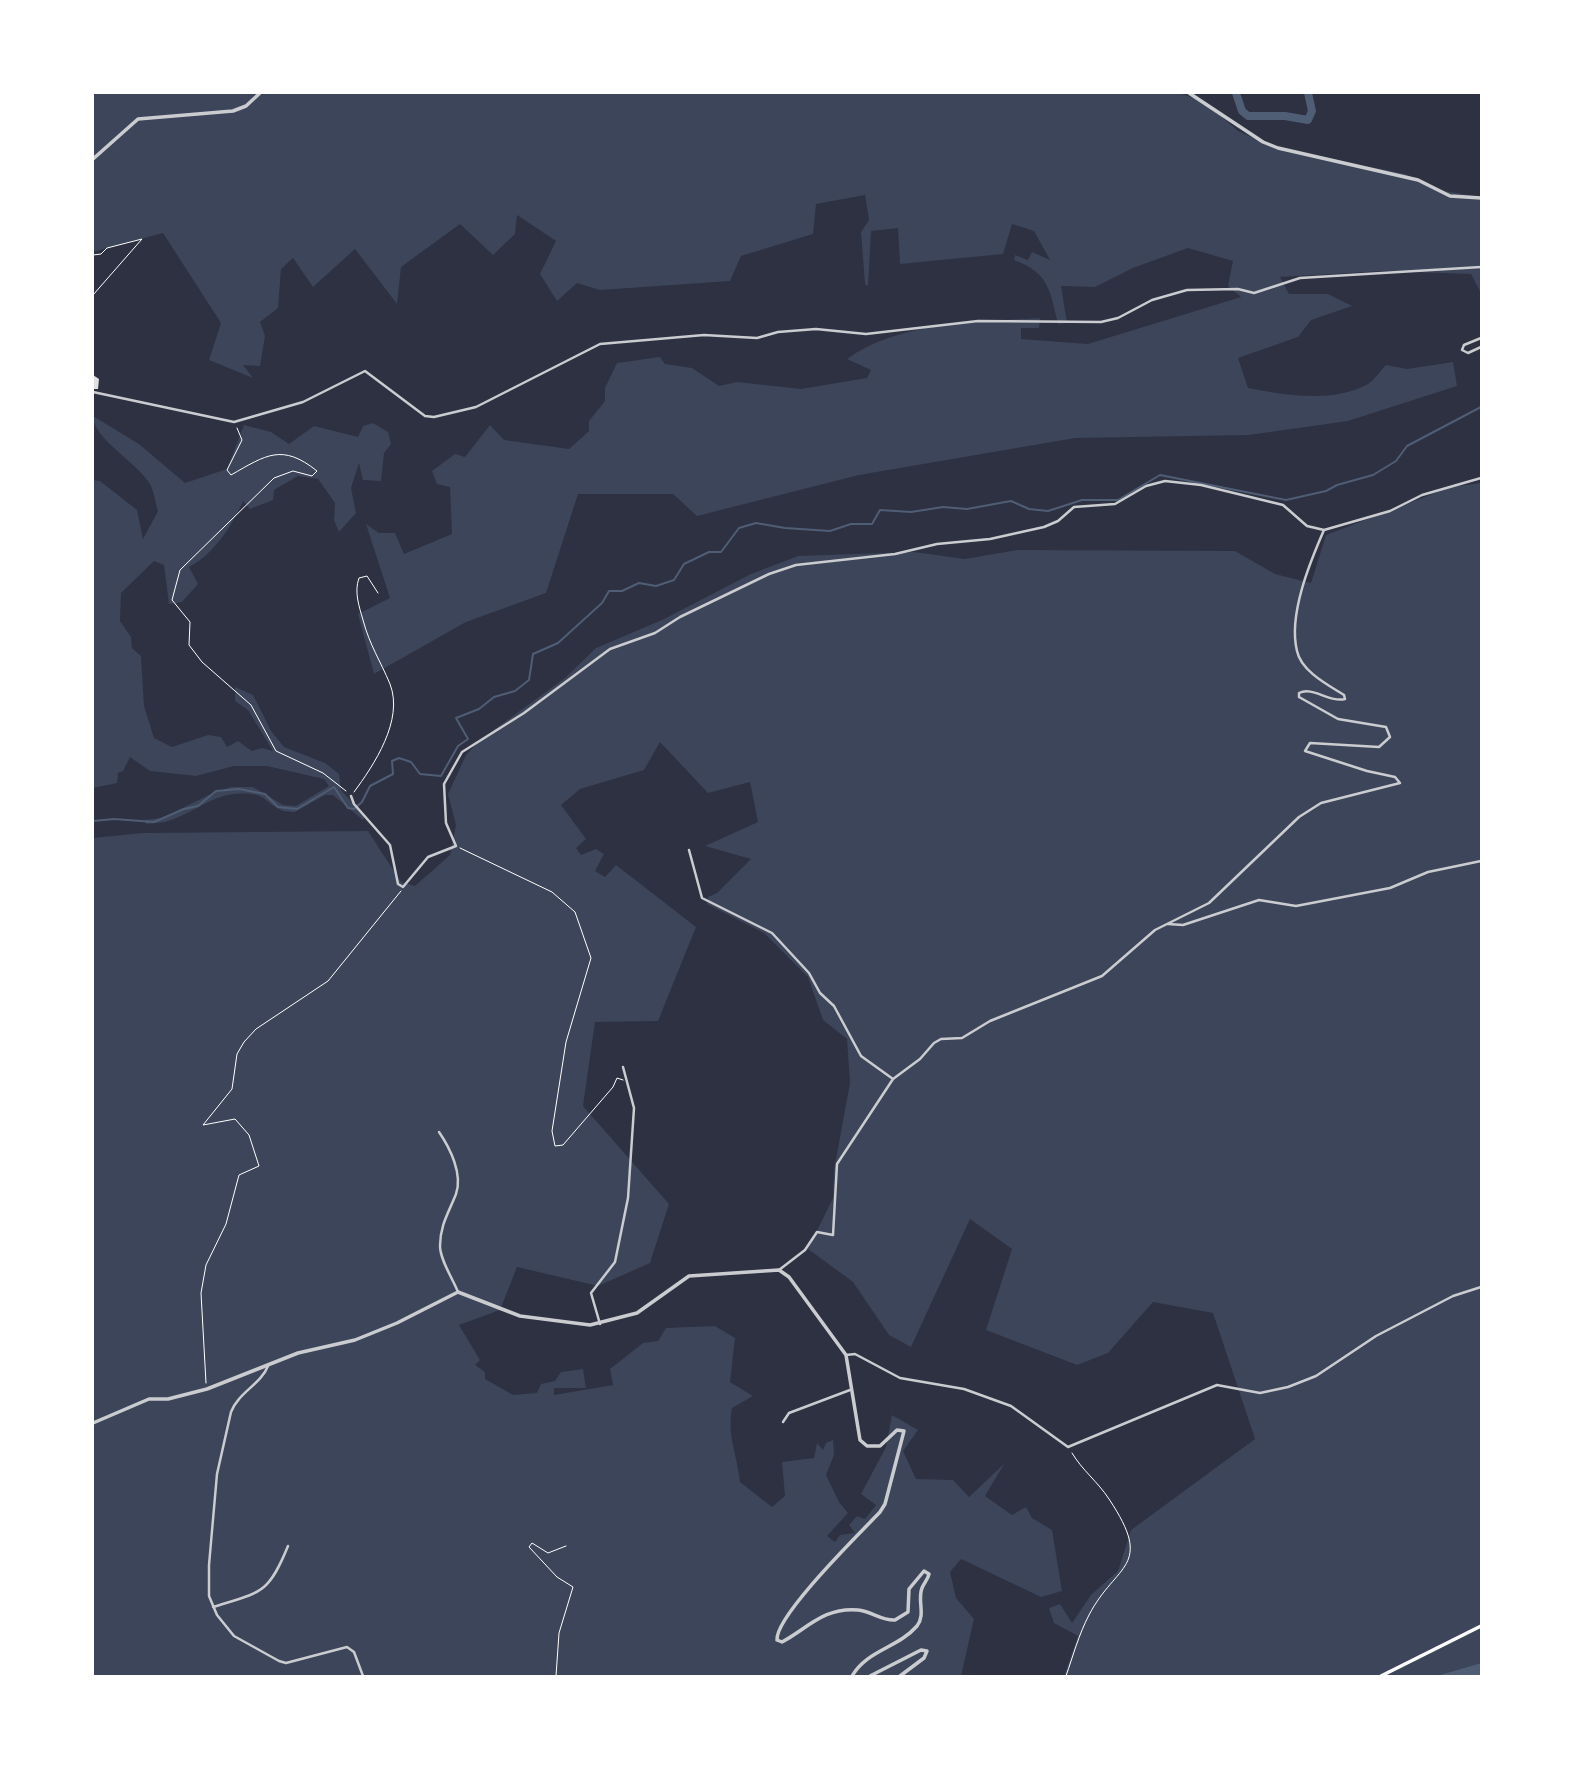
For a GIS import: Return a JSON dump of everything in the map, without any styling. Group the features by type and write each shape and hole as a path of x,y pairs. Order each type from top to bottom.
{"main road":[{"path":"1381,1676 1481,1626"}],"street":[{"path":"93,159 138,119 233,111 246,106 260,93"},
{"path":"1189,93 1263,142 1278,148 1418,180 1450,196 1481,198"},
{"path":"93,392 234,422 303,402 365,371 425,416 433,418 475,407 600,344 704,334 757,338 778,332 816,329 866,334 978,321 1101,322 1118,318 1152,300 1186,290 1238,289 1254,293 1300,278 1481,267"},
{"path":"1481,338 1464,345 1462,351 1468,353 1481,347"},
{"path":"351,796 354,804 390,845 398,884 402,887 428,857 456,846 446,823 444,783 462,752 524,713 610,649 655,633 680,617 769,574 796,565 895,554 937,544 990,539 1044,527 1058,521 1074,507 1115,504 1146,486 1165,481 1201,485 1283,505 1307,526 1324,530 1390,511 1422,495 1481,478"},
{"path":"439,1132 449,1147 457,1170 457,1192 444,1218 440,1249 458,1292 520,1316 579,1325 600,1324 638,1313 689,1276 779,1270 805,1250 817,1232 833,1236 834,1190 838,1164 893,1079 942,1039 962,1038 990,1021 1102,976 1155,930 1209,903 1290,825 1321,803 1399,783 1400,780 1395,777 1305,751 1310,743 1379,747 1390,737 1386,727 1338,719 1299,697 1299,693 1308,691 1332,700 1345,699 1344,695 1306,666 1297,652 1301,590 1324,530"},
{"path":"689,850 702,898 772,933 809,973 820,993 834,1006 861,1056 893,1079"},
{"path":"1168,923 1183,925 1259,900 1296,906 1390,888 1428,872 1481,861"},
{"path":"600,1324 591,1293 615,1262 628,1198 634,1108 623,1067"},
{"path":"779,1270 789,1277 846,1355 860,1440 864,1444 880,1446 900,1429 904,1431 885,1504 789,1611 777,1632 777,1640 782,1642 811,1622 839,1612 855,1610 895,1620 908,1612 909,1589 924,1571 929,1574 922,1588 922,1610 916,1626 898,1642 867,1658 852,1676"},
{"path":"846,1355 855,1354 900,1378 964,1389 1011,1406 1068,1447 1217,1385 1260,1394 1289,1387 1339,1363 1387,1330 1453,1296 1481,1287"},
{"path":"93,1423 149,1399 169,1399 207,1389 298,1353 355,1340 397,1324 458,1292"},
{"path":"268,1364 264,1374 234,1403 231,1412 217,1474 208,1584 213,1606 234,1636 279,1661 286,1663 347,1647 354,1651 363,1676"},
{"path":"783,1422 789,1413 850,1390"},
{"path":"213,1606 254,1594 274,1579 288,1546"},
{"path":"870,1676 921,1650 927,1651 924,1658 900,1676"}],"path":[{"path":"93,255 101,254 107,248 142,239 93,295"},
{"path":"237,428 242,440 228,470 231,475 263,456 284,453 301,458 317,471 312,476 293,471 283,472 274,478 180,570 172,600 190,622 189,645 202,662 251,705 276,751 323,773 351,796 379,758 392,709 391,686 369,645 357,596 359,578 366,576 377,593"},
{"path":"456,846 552,892 575,912 591,958 566,1042 552,1131 555,1146 563,1145 614,1087 617,1079 628,1082"},
{"path":"207,1389 201,1293 206,1265 226,1224 239,1175 259,1166 249,1135 235,1119 203,1125 232,1089 237,1054 256,1029 328,981 400,895 402,887"},
{"path":"1066,1676 1089,1614 1125,1569 1131,1550 1122,1521 1108,1497 1080,1466 1068,1447"},
{"path":"556,1676 559,1633 573,1587 558,1577 529,1547 532,1543 548,1553 566,1546"}],"shaded area":[{"path":"93,93 1179,93 1205,102 1238,131 1274,147 1405,174 1444,191 1481,197 1481,293 1471,274 1383,271 1280,277 1289,294 1328,294 1352,306 1311,320 1298,337 1238,358 1248,388 1292,395 1323,396 1353,391 1369,383 1386,365 1407,369 1453,362 1457,386 1348,421 1249,435 1075,438 859,475 697,516 673,494 578,494 546,593 466,622 374,674 358,614 390,598 366,524 379,533 395,533 404,554 452,534 450,487 437,484 432,471 455,454 465,457 490,425 504,440 569,449 589,431 589,421 605,401 605,388 617,363 660,357 665,364 692,368 719,386 737,382 801,389 867,378 871,370 847,359 890,337 940,326 1040,318 1039,328 1021,328 1021,339 1088,344 1241,297 1228,286 1233,261 1188,248 1133,268 1095,287 1061,286 1067,323 1058,324 1046,284 1035,271 1014,260 1015,255 1028,260 1032,252 1050,260 1034,231 1012,224 1003,254 900,264 898,228 871,231 868,286 865,284 861,232 869,220 865,195 816,204 813,234 741,256 730,281 600,290 577,283 557,301 540,274 556,241 517,215 515,234 493,255 460,224 401,267 397,304 355,249 313,287 293,258 281,269 278,308 260,322 265,336 260,366 243,365 253,378 209,360 221,323 163,233 93,252"},
{"path":"93,416 139,444 185,483 227,469 244,425 271,432 289,444 314,426 358,437 363,426 373,423 388,432 391,444 384,453 381,481 363,480 359,463 351,488 356,513 339,532 334,520 335,503 318,479 298,476 274,490 273,500 250,509 243,501 221,538 206,555 189,567 198,584 182,602 169,604 164,565 154,561 121,593 120,621 131,637 132,648 141,656 144,706 154,738 172,747 208,735 221,737 227,747 238,741 252,751 262,748 273,751 248,710 235,701 235,687 253,695 271,731 284,747 325,763 339,774 341,790 365,816 363,820 333,795 325,795 295,812 287,812 256,795 238,794 217,798 168,821 146,824 144,820 162,818 231,787 253,787 283,805 296,806 329,786 324,779 267,766 234,766 196,776 150,771 130,757 123,771 118,773 117,783 93,788 93,480 100,481 137,510 143,539 158,511 153,490 144,475 107,442 95,425"},
{"path":"1481,483 1481,1663 1436,1676 1064,1676 1078,1636 1054,1623 1049,1608 1060,1604 1072,1623 1091,1595 1118,1571 1131,1530 1255,1439 1213,1313 1153,1302 1108,1353 1077,1365 986,1330 1012,1249 970,1219 911,1347 889,1335 853,1282 808,1249 833,1198 834,1170 850,1083 847,1039 823,1020 808,977 764,933 707,904 708,897 717,893 751,859 705,846 758,822 750,782 708,793 660,742 644,770 580,789 561,805 586,839 576,848 581,855 596,849 604,854 595,871 605,877 616,865 696,927 658,1021 595,1022 583,1106 669,1204 650,1263 598,1286 517,1267 500,1310 459,1325 480,1360 475,1365 485,1372 485,1379 513,1395 537,1393 541,1384 555,1381 561,1372 583,1369 586,1388 554,1388 554,1395 613,1385 610,1369 643,1343 658,1341 666,1328 715,1326 735,1338 730,1382 753,1396 732,1408 732,1436 740,1482 772,1507 785,1496 782,1462 814,1458 817,1443 823,1450 826,1443 833,1440 834,1455 826,1475 839,1502 848,1513 827,1536 835,1542 840,1535 855,1533 849,1525 857,1516 865,1519 876,1505 861,1494 886,1447 892,1415 918,1430 903,1451 916,1479 953,1480 969,1497 1004,1464 985,1496 1012,1515 1026,1507 1032,1518 1052,1530 1062,1591 1041,1597 961,1559 950,1572 956,1598 974,1619 961,1676 93,1676 93,838 143,833 368,831 401,882 415,886 450,855 456,825 448,794 466,755 480,740 565,678 596,648 662,620 751,574 798,556 914,552 965,559 1017,550 1235,551 1275,574 1311,583 1326,535 1451,487"},
{"path":"1481,1663 1481,1676 1436,1676"}],"building":[{"path":"93,375 99,379 98,389 93,389"}],"waterway":[{"path":"1236,93 1242,111 1248,116 1285,116 1308,120 1312,111 1308,93"},
{"path":"93,821 114,819 154,822 198,806 216,791 239,789 265,794 278,807 297,809 334,787 348,808 354,809 362,802 370,786 393,774 392,761 399,758 411,762 420,774 441,776 458,746 468,739 456,718 479,709 494,697 515,691 529,680 533,654 558,643 602,603 609,591 622,591 639,583 656,586 674,580 684,564 709,552 721,552 739,528 756,523 830,531 851,524 872,524 880,510 911,512 943,507 967,509 1011,501 1029,509 1048,511 1082,500 1118,500 1160,475 1286,500 1326,491 1337,485 1373,475 1396,461 1407,446 1481,407"}]}
